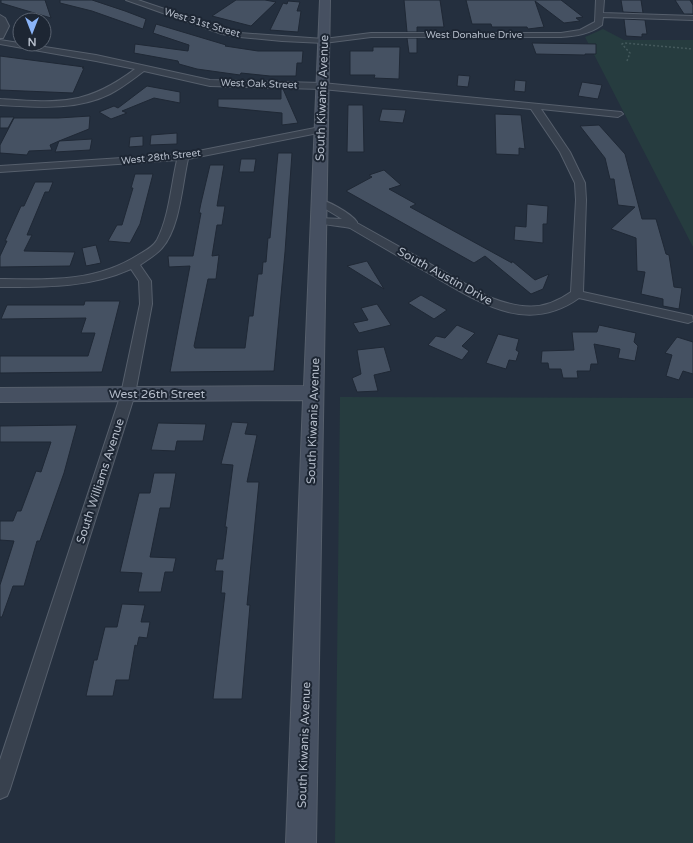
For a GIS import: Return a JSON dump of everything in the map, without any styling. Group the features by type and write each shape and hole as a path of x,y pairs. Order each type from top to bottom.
{"main road":[{"name":"South Kiwanis Avenue","path":"301,843 320,130 325,0"},
{"name":"West 26th Street","path":"0,395 314,393"}],"street":[{"name":"West 31st Street","path":"130,0 240,35 324,41"},
{"path":"600,0 601,15 693,18"},
{"name":"West Donahue Drive","path":"324,41 371,35 561,35 581,33 592,29 599,23 601,15"},
{"path":"0,17 4,19 5,24 5,29 0,36"},
{"name":"West Oak Street","path":"0,42 96,58 188,79 233,85 322,86 618,114"},
{"path":"0,102 62,104 86,100 105,94 142,68"},
{"path":"534,106 564,152 580,183 581,200 577,294 688,319"},
{"name":"West 28th Street","path":"3,169 182,157 320,130"},
{"path":"0,283 80,281 114,274 134,265 160,245 168,222 182,157"},
{"path":"0,182 3,169"},
{"name":"South Austin Drive","path":"319,202 348,218 354,226"},
{"name":"South Austin Drive","path":"318,221 336,221 354,226 485,300 500,306 539,312 556,308 577,294"},
{"name":"South Williams Avenue","path":"0,789 128,394 146,304 145,280 134,265"}],"path":[{"path":"627,61 630,53 622,44 624,43 693,49"}],"green space":[{"path":"603,29 624,40 693,40 693,247 585,37"},
{"path":"340,397 693,398 693,843 335,843"}],"building":[{"path":"1,0 45,0 49,12 31,12 1,3"},
{"path":"60,0 92,0 146,19 143,29 92,11 60,3"},
{"path":"236,0 265,0 276,2 251,26 212,16"},
{"path":"404,0 440,0 444,27 417,27 417,32 407,32"},
{"path":"466,0 561,0 583,17 576,18 580,21 564,23 535,1 544,27 528,29 527,27 492,27 491,24 472,24"},
{"path":"621,0 641,0 643,13 623,12"},
{"path":"675,0 690,0 693,5 693,14 684,14"},
{"path":"288,1 300,2 297,11 301,11 298,32 270,30 283,3 287,4"},
{"path":"624,19 645,20 647,34 642,34 642,37 626,36"},
{"path":"156,24 226,45 225,46 258,51 303,51 302,63 297,63 296,76 270,76 241,73 240,75 197,69 179,64 178,61 134,53 135,44 188,51 189,45 153,33"},
{"path":"407,38 417,38 417,53 409,53"},
{"path":"532,43 596,44 596,54 536,54"},
{"path":"373,47 400,47 399,79 374,78 375,75 350,75 350,51 373,51"},
{"path":"0,56 84,68 73,93 0,90"},
{"path":"458,75 470,76 468,87 457,86"},
{"path":"515,80 526,81 525,92 514,91"},
{"path":"582,82 602,85 598,99 578,96"},
{"path":"147,86 180,92 180,103 154,98 122,111 127,113 111,119 99,112 114,106 118,108"},
{"path":"281,89 283,89 298,123 282,125 282,113 218,107 218,99 281,99"},
{"path":"348,105 363,105 364,152 347,152"},
{"path":"382,109 406,110 403,123 379,121"},
{"path":"495,114 521,115 525,149 519,148 519,155 496,154"},
{"path":"90,116 89,129 50,145 52,150 29,151 27,155 0,153 0,145 14,118"},
{"path":"0,117 14,117 8,128 0,128"},
{"path":"599,125 625,154 642,219 656,219 666,254 669,255 674,287 682,288 679,309 663,306 663,299 641,294 645,272 637,271 636,238 611,229 635,207 618,205 614,179 610,179 605,158 580,126"},
{"path":"177,133 177,144 150,145 151,135"},
{"path":"143,136 143,146 129,147 130,137"},
{"path":"92,139 90,150 55,152 59,141"},
{"path":"278,153 292,153 274,371 170,372 190,266 169,267 168,256 193,256 201,213 199,213 210,165 224,165 217,206 225,206 222,225 217,225 212,256 219,255 216,279 208,279 194,346 195,348 245,348 249,316 253,316 258,274 262,274 263,262 266,262 268,238 270,238"},
{"path":"241,159 256,159 254,172 239,172"},
{"path":"384,170 401,185 389,189 416,204 410,207 512,263 512,261 535,280 549,274 543,289 531,294 485,256 474,263 346,191 372,177 369,175"},
{"path":"135,174 153,174 140,224 130,243 108,241 117,225 122,225 133,188 131,188"},
{"path":"35,182 53,182 49,192 45,192 27,235 32,235 24,251 75,252 70,266 0,267 0,256 7,241 5,241 21,206 24,206"},
{"path":"527,204 548,206 547,224 543,224 543,243 514,240 515,226 526,227"},
{"path":"96,245 101,263 86,266 82,248"},
{"path":"367,261 384,289 347,266"},
{"path":"421,295 447,310 434,319 408,303"},
{"path":"85,301 120,301 102,372 0,373 0,356 88,356 95,333 81,333 86,318 1,319 7,305 84,305"},
{"path":"377,304 391,325 359,333 353,323 368,320 361,308"},
{"path":"457,325 475,333 462,346 469,351 462,360 428,345 436,336 445,338"},
{"path":"599,325 636,333 634,342 638,346 635,361 618,358 620,349 594,344 598,364 591,364 590,371 577,371 578,378 563,378 561,369 549,369 548,363 541,363 542,351 574,350 572,332 597,332"},
{"path":"498,334 519,339 516,350 519,352 516,361 509,360 506,369 486,363"},
{"path":"677,337 693,342 693,374 683,371 679,380 666,376 672,355 665,353"},
{"path":"384,347 391,371 374,375 378,391 357,392 352,378 361,374 357,350"},
{"path":"232,422 248,423 245,434 257,435 247,482 259,482 247,605 250,605 242,699 213,699 225,593 221,593 223,571 215,571 217,559 223,559 227,527 225,527 233,465 221,464"},
{"path":"158,423 206,424 203,441 177,441 175,451 151,450"},
{"path":"77,425 64,473 40,541 37,541 24,586 13,586 2,617 0,617 0,585 14,541 0,540 0,521 13,521 17,511 21,511 36,471 41,472 51,442 0,442 0,426"},
{"path":"154,473 176,473 170,508 160,508 150,557 176,558 173,572 165,572 161,592 138,592 142,573 120,572 139,493 150,493"},
{"path":"122,604 145,605 141,622 150,622 147,638 139,637 137,646 135,645 129,680 116,680 113,696 86,696 94,660 97,660 105,627 117,627"}]}
